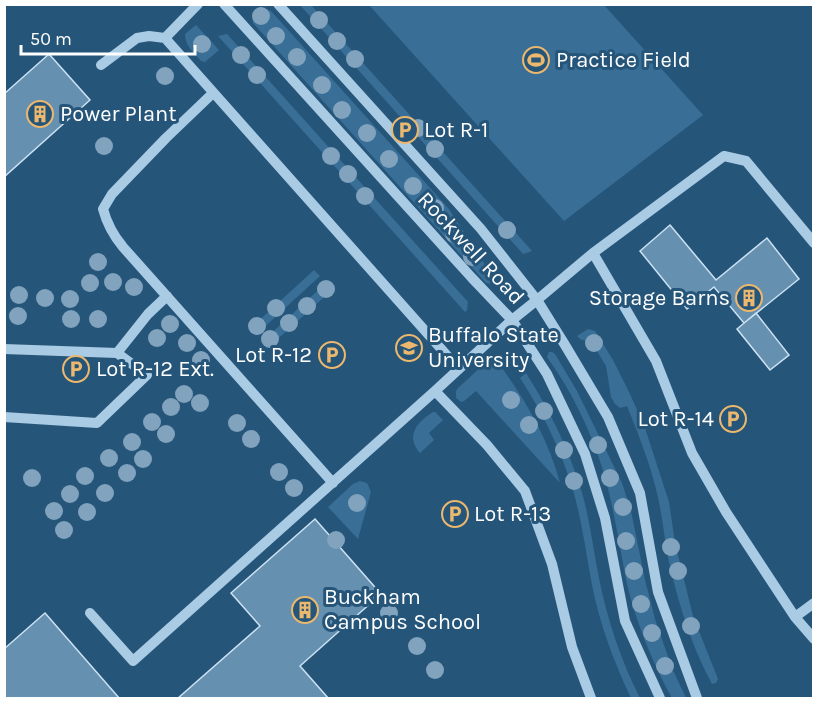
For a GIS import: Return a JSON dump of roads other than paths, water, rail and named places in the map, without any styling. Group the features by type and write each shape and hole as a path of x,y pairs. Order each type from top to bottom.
{"street":[{"path":"165,38 198,4"},
{"name":"Rockwell Road","path":"224,4 512,320 547,374 585,454 605,518 625,621 660,699"},
{"name":"Rockwell Road","path":"278,4 481,229 537,300 608,417 640,493 658,592 697,699"},
{"path":"101,65 137,38 149,36 165,38 459,369"},
{"path":"213,93 112,194 103,209 107,224 115,237 333,483"},
{"path":"90,613 133,661 512,320 593,253 724,156 746,161 813,243"},
{"path":"593,253 656,361 693,453 726,512 795,617 813,639"},
{"path":"117,353 148,314 167,296"},
{"path":"4,349 117,353 147,375 97,423 4,417"},
{"path":"435,391 487,446 525,491 552,564 572,647 591,699"},
{"path":"795,617 813,603"}],"place":[{"name":"Practice Field","path":"536,60"},
{"name":"Power Plant","path":"40,114"},
{"name":"Lot R-1","path":"405,130"},
{"name":"Storage Barns","path":"749,298"},
{"name":"Buffalo State University","path":"409,348"},
{"name":"Lot R-12","path":"332,355"},
{"name":"Lot R-12 Ext.","path":"76,369"},
{"name":"Lot R-14","path":"733,419"},
{"name":"Lot R-13","path":"455,514"},
{"name":"Buckham Campus School","path":"305,610"}]}
